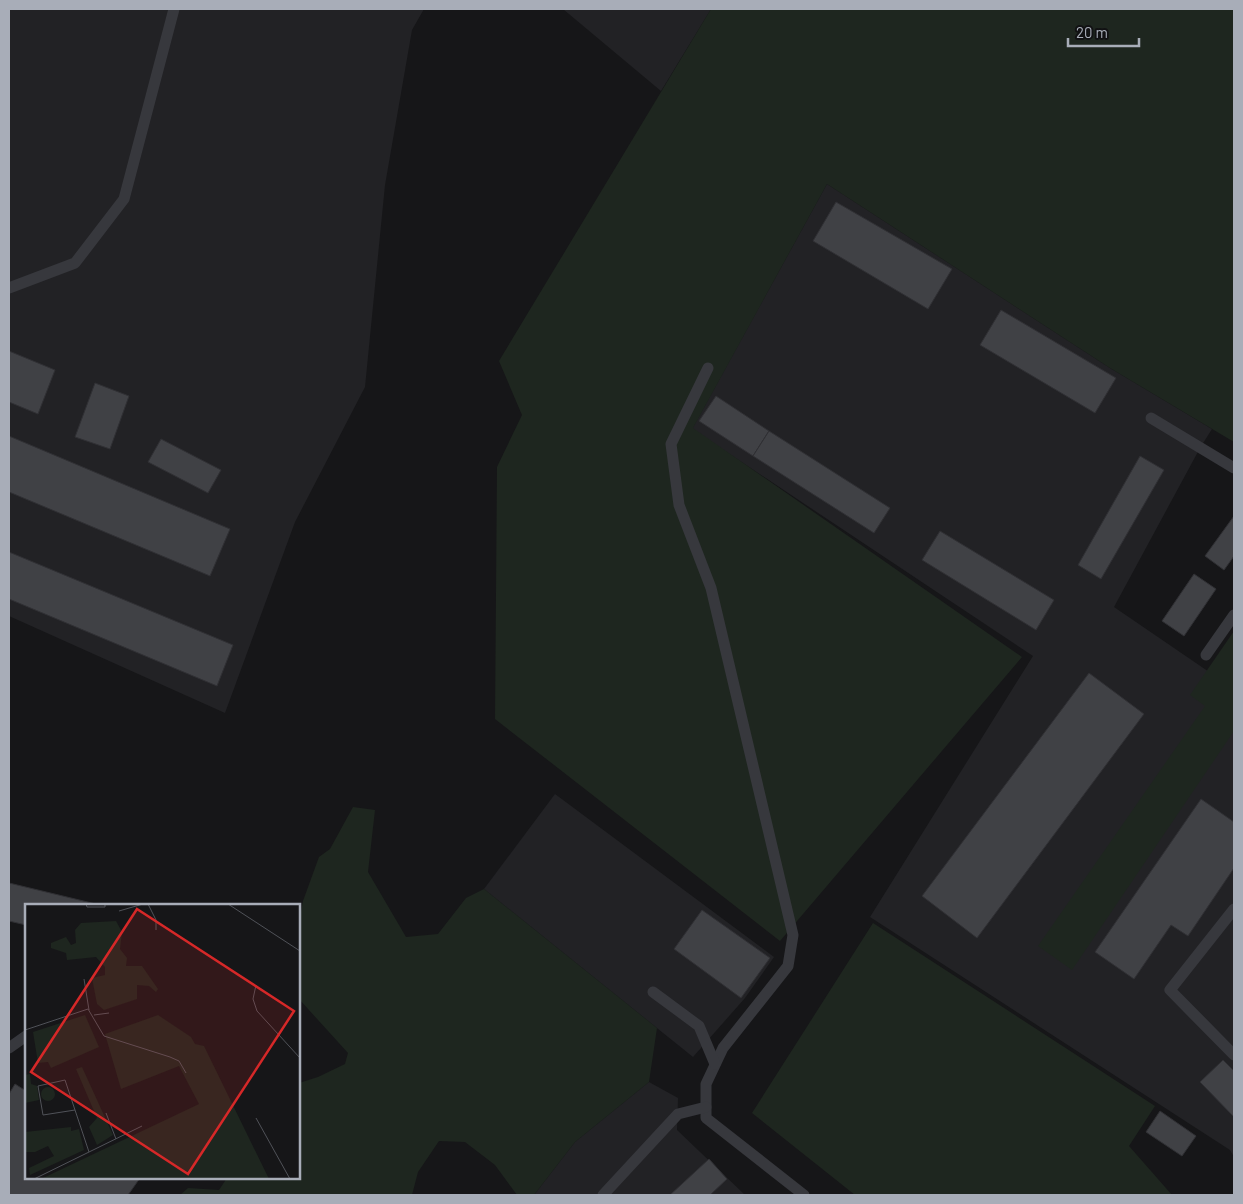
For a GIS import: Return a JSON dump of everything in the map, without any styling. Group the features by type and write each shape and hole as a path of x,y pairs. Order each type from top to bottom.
{"lane":[{"path":"9,288 75,263 124,200 174,9"},
{"path":"708,368 670,444 679,505 711,588 793,935 788,966 723,1048 715,1064 706,1084 706,1118 804,1195"},
{"path":"1151,418 1234,468"},
{"path":"1206,655 1234,614"},
{"path":"1234,909 1170,990 1234,1055"},
{"path":"654,992 699,1026 715,1064"},
{"path":"9,1048 25,1037"},
{"path":"603,1195 678,1114 706,1107"}],"shaded area":[{"path":"9,9 424,9 412,30 385,185 365,387 295,522 225,713 9,616"},
{"path":"563,9 711,9 661,91"},
{"path":"711,9 1234,9 1234,442 1110,368 827,184 693,428 1022,657 780,941 495,719 497,467 522,415 499,361"},
{"path":"827,184 1110,368 1212,429 1114,607 1234,689 1234,1157 1230,1150 870,917 1033,656 692,429"},
{"path":"1234,631 1234,731 1072,970 1038,946 1205,706 1190,695"},
{"path":"555,794 774,957 745,998 693,1057 484,889"},
{"path":"353,807 375,810 368,872 406,937 438,934 466,898 484,889 657,1028 649,1082 575,1142 534,1195 517,1195 495,1165 465,1142 439,1141 418,1172 412,1195 180,1195 188,1188 219,1190 226,1179 300,1179 300,1083 318,1077 345,1064 348,1053 300,1000 300,917 303,901 319,857 330,849"},
{"path":"873,923 1155,1106 1129,1146 1172,1195 855,1195 752,1113"},
{"path":"649,1082 678,1098 677,1130 745,1195 534,1195 575,1142"}],"building":[{"path":"836,202 952,269 928,309 813,241"},
{"path":"1001,310 1116,378 1095,413 980,345"},
{"path":"9,351 55,370 38,414 9,402"},
{"path":"95,383 129,396 110,449 75,437"},
{"path":"716,396 769,431 753,456 699,421"},
{"path":"769,431 890,508 874,533 753,456"},
{"path":"9,436 230,529 210,576 9,492"},
{"path":"161,439 221,470 208,493 148,462"},
{"path":"1140,456 1164,470 1101,579 1078,565"},
{"path":"1234,516 1234,556 1224,570 1205,556"},
{"path":"940,531 1054,600 1036,630 922,560"},
{"path":"9,552 233,645 217,686 9,599"},
{"path":"1194,574 1216,589 1184,636 1162,621"},
{"path":"1089,673 1144,714 977,938 922,896"},
{"path":"1201,799 1234,822 1234,868 1188,936 1171,925 1134,979 1095,952"},
{"path":"9,883 96,904 25,904 25,925 9,921"},
{"path":"702,910 770,958 741,998 674,949"},
{"path":"1223,1060 1234,1071 1234,1117 1200,1082"},
{"path":"15,1084 25,1090 25,1179 139,1179 128,1195 9,1195 9,1094"},
{"path":"1160,1111 1196,1136 1182,1156 1146,1132"},
{"path":"709,1159 727,1179 710,1195 670,1195"}]}
